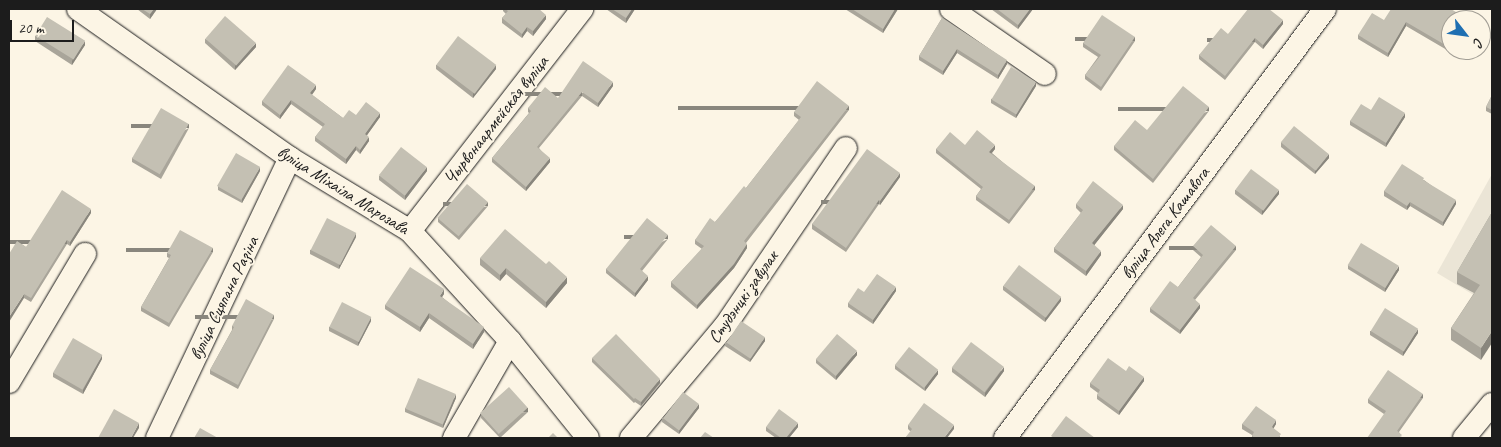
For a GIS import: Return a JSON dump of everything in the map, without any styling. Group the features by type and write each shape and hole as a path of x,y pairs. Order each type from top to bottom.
{"street":[{"name":"вуліца Міхаіла Марозава","path":"78,9 290,158 410,231 510,341 588,438"},
{"name":"Чырвонаармейская вуліца","path":"410,231 582,9"},
{"path":"951,9 1046,74"},
{"name":"вуліца Алега Кашавога","path":"1005,438 1325,9"},
{"name":"Студэнцкі завулак","path":"631,438 725,326 846,148"},
{"name":"вуліца Сцяпана Разіна","path":"157,438 290,158"},
{"path":"9,382 86,254"},
{"path":"454,438 510,341"},
{"path":"1464,438 1492,404"}],"shaded area":[{"path":"1492,174 1492,306 1437,273"}],"building":[{"path":"142,9 154,9 150,14"},
{"path":"505,9 539,9 546,15 533,31 527,27 522,34 502,18 508,11"},
{"path":"612,9 632,9 626,18"},
{"path":"852,9 895,9 883,29"},
{"path":"997,9 1030,9 1018,25"},
{"path":"1248,9 1269,9 1283,20 1263,45 1255,38 1225,76 1199,55 1221,28 1228,34"},
{"path":"1391,9 1453,10 1441,10 1441,42 1406,22 1388,53 1358,35 1372,13 1384,20"},
{"path":"1102,15 1135,37 1101,87 1085,75 1101,55 1083,43"},
{"path":"225,16 256,43 236,66 205,39"},
{"path":"47,17 85,41 74,60 35,36"},
{"path":"942,18 1007,60 998,75 957,49 943,71 919,56"},
{"path":"458,36 496,65 475,94 436,65"},
{"path":"583,61 613,82 598,103 582,92 537,147 550,158 526,187 492,158 531,111 528,108 545,87 558,98"},
{"path":"288,65 316,85 310,93 343,118 349,110 356,115 366,102 380,113 365,134 369,137 360,150 356,146 346,159 315,137 325,124 291,100 280,115 262,101"},
{"path":"1011,67 1036,82 1016,115 991,100"},
{"path":"817,81 849,106 744,241 747,244 734,264 697,305 671,282 704,246 695,240 710,218 715,222 744,186 746,188 801,117 794,112"},
{"path":"1183,86 1209,107 1153,179 1114,146 1135,120 1147,130"},
{"path":"1492,95 1492,110 1486,107"},
{"path":"1379,97 1405,113 1386,143 1350,121 1361,104 1371,110"},
{"path":"161,108 189,124 160,174 132,158"},
{"path":"1294,126 1329,154 1316,171 1281,142"},
{"path":"977,130 995,145 989,152 1035,186 1009,220 976,196 983,187 936,149 950,132 965,145"},
{"path":"401,147 427,167 405,196 379,175"},
{"path":"867,149 900,173 846,248 812,224"},
{"path":"236,153 260,167 241,200 217,186"},
{"path":"1402,164 1424,178 1423,180 1456,200 1443,222 1410,202 1407,206 1384,191"},
{"path":"1251,169 1279,190 1263,211 1235,190"},
{"path":"1093,181 1123,205 1092,243 1101,251 1086,271 1054,248 1083,210 1076,204"},
{"path":"467,184 488,202 459,236 437,218"},
{"path":"62,190 91,209 70,242 67,240 31,298 24,294 9,317 9,254 17,241 26,247"},
{"path":"1492,212 1492,331 1481,348 1451,328 1480,285 1457,272"},
{"path":"327,218 356,233 340,265 311,250"},
{"path":"647,218 668,235 640,269 648,276 635,293 606,269"},
{"path":"1211,225 1236,246 1193,298 1200,304 1180,330 1150,308 1170,281 1178,287 1203,255 1193,246"},
{"path":"505,229 546,264 549,261 567,277 546,302 506,268 500,275 480,258"},
{"path":"180,230 213,248 169,323 141,307 171,255 167,253"},
{"path":"1361,243 1399,266 1385,288 1348,265"},
{"path":"1019,265 1061,297 1046,318 1003,286"},
{"path":"410,267 444,289 440,296 484,327 473,344 429,313 420,327 385,305"},
{"path":"877,274 896,287 873,320 848,303 858,288 864,292"},
{"path":"246,299 274,315 238,385 210,370 234,327 232,326"},
{"path":"342,302 371,317 359,342 329,327"},
{"path":"1385,308 1418,329 1404,352 1371,331"},
{"path":"741,321 765,337 751,359 726,343"},
{"path":"616,334 660,379 641,402 634,399 592,358"},
{"path":"837,334 857,351 836,376 816,359"},
{"path":"73,338 102,355 82,390 53,373"},
{"path":"971,342 1004,367 984,392 952,368"},
{"path":"909,347 938,370 924,388 895,365"},
{"path":"1108,358 1126,371 1129,366 1144,377 1119,411 1097,395 1100,390 1090,383"},
{"path":"1388,370 1423,394 1397,431 1402,435 1399,438 1367,438 1386,411 1368,399"},
{"path":"418,378 456,394 443,424 405,408"},
{"path":"509,387 528,408 499,434 480,413"},
{"path":"683,392 699,404 679,430 663,418"},
{"path":"924,403 954,425 944,438 905,438 912,429 908,425"},
{"path":"1256,406 1276,420 1272,427 1281,434 1278,438 1255,438 1252,436 1254,432 1242,424"},
{"path":"114,409 139,423 131,438 98,438"},
{"path":"779,409 798,423 786,438 781,438 766,427"},
{"path":"1066,416 1095,438 1054,438 1051,436"},
{"path":"200,428 218,438 194,438"},
{"path":"705,432 714,438 700,438"},
{"path":"553,433 558,438 548,438"}]}
